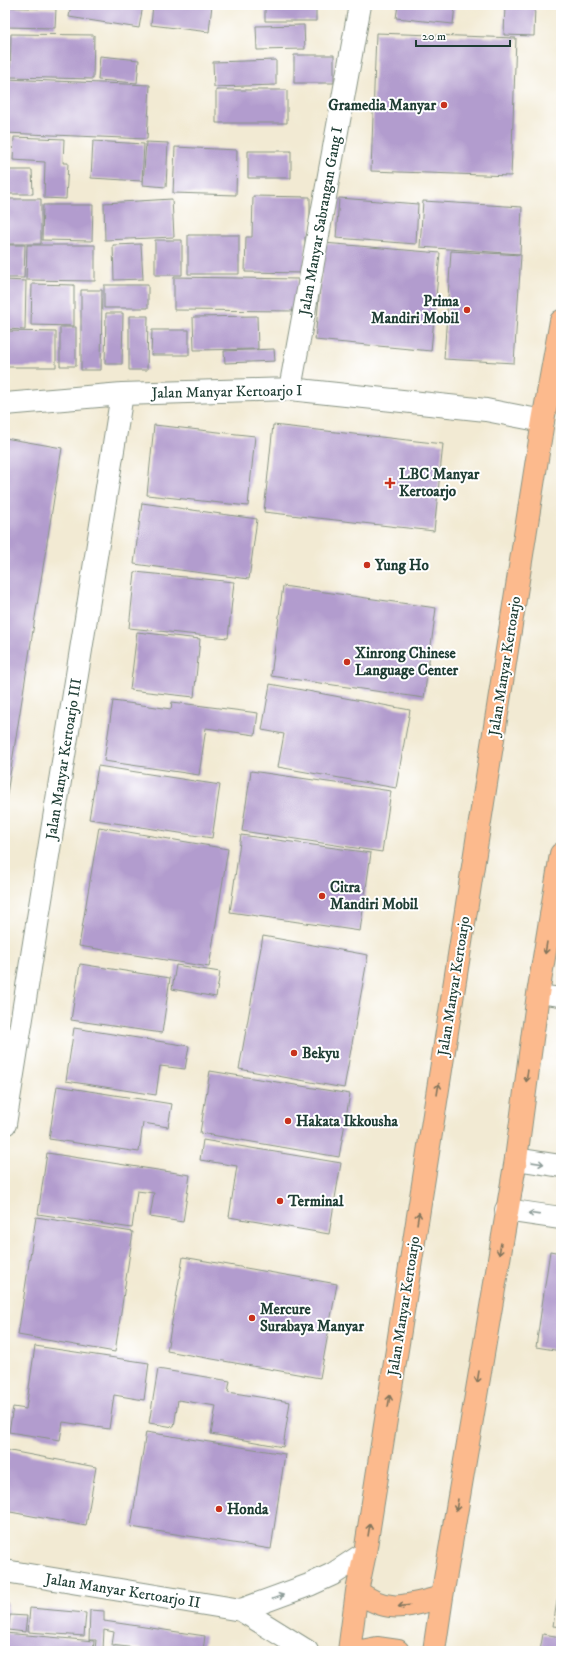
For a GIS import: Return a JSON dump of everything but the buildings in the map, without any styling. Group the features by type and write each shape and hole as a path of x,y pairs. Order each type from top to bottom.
{"main road":[{"name":"Jalan Manyar Kertoarjo","path":"349,1651 356,1591 365,1553 543,421 561,321"},
{"path":"434,1651 506,1210 516,1159 538,994 561,854"},
{"path":"356,1591 375,1603 385,1606 407,1606 442,1597"},
{"path":"361,1651 377,1648 398,1651"}],"street":[{"name":"Jalan Manyar Sabrangan Gang I","path":"290,389 360,5"},
{"name":"Jalan Manyar Kertoarjo I","path":"5,404 122,394 290,389 486,410 543,421"},
{"name":"Jalan Manyar Kertoarjo III","path":"5,1124 122,394"},
{"path":"516,1159 561,1166"},
{"path":"506,1210 561,1218"},
{"name":"Jalan Manyar Kertoarjo II","path":"241,1610 309,1585 333,1574 365,1553"},
{"name":"Jalan Manyar Kertoarjo II","path":"5,1571 241,1610 307,1651"}],"lane":[{"path":"538,994 561,997"}],"place":[{"name":"Gramedia Manyar","path":"444,105"},
{"name":"Prima Mandiri Mobil","path":"467,310"},
{"name":"LBC Manyar Kertoarjo","path":"390,483"},
{"name":"Yung Ho","path":"367,565"},
{"name":"Xinrong Chinese Language Center","path":"347,662"},
{"name":"Citra Mandiri Mobil","path":"322,896"},
{"name":"Bekyu","path":"294,1053"},
{"name":"Hakata Ikkousha","path":"288,1121"},
{"name":"Terminal","path":"280,1201"},
{"name":"Mercure Surabaya Manyar","path":"252,1318"},
{"name":"Honda","path":"219,1509"}]}
